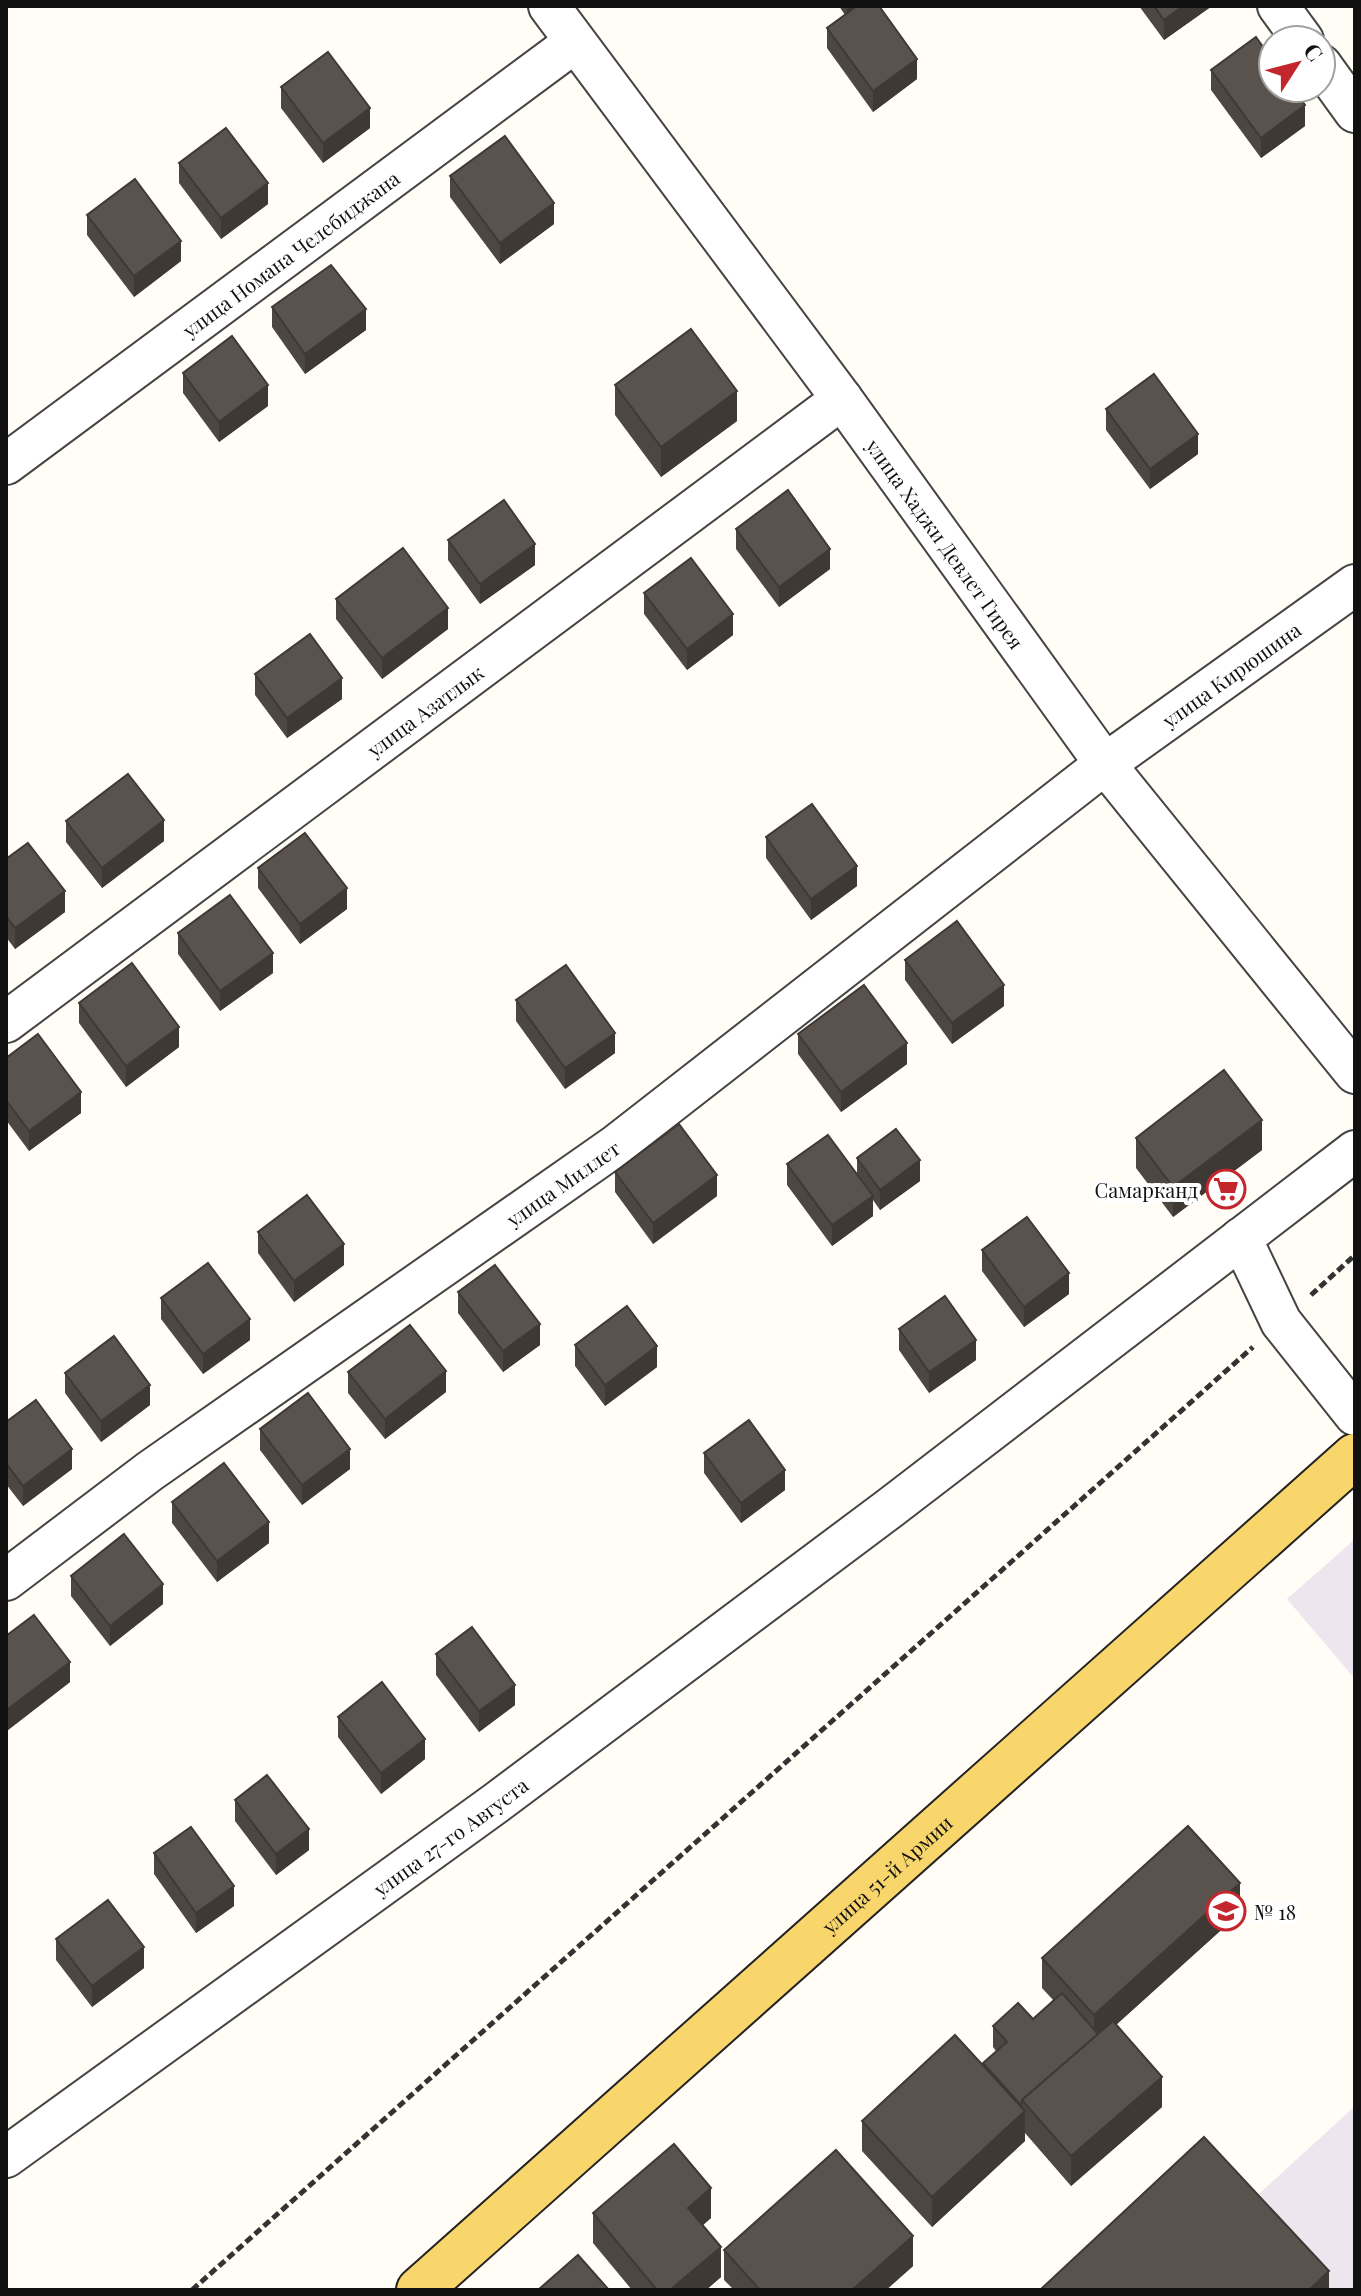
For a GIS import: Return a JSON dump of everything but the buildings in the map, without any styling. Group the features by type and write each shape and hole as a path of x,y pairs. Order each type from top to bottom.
{"main road":[{"name":"улица 51-й Армии","path":"419,2290 1355,1456"}],"street":[{"name":"улица Хаджи Девлет Гирея","path":"549,6 842,399 1105,764 1355,1073"},
{"path":"1278,6 1291,24"},
{"name":"улица Номана Челебиджана","path":"6,464 575,42"},
{"path":"1337,87 1355,112"},
{"name":"улица Азатлык","path":"6,1022 842,399"},
{"name":"улица Кирюшина","path":"1105,764 1355,585"},
{"name":"улица Миллет","path":"6,1580 150,1471 615,1146 1105,764"},
{"name":"улица 27-го Августа","path":"6,2157 496,1803 890,1508 1355,1151"},
{"path":"1241,1238 1281,1322 1355,1415"}],"path":[{"path":"192,2290 1355,1255"}],"shaded area":[{"path":"1355,1539 1355,1679 1287,1599"},
{"path":"1355,2106 1355,2290 1154,2290"}],"place":[{"name":"Самарканд","path":"1226,1189"},
{"name":"№ 18","path":"1226,1911"}]}
